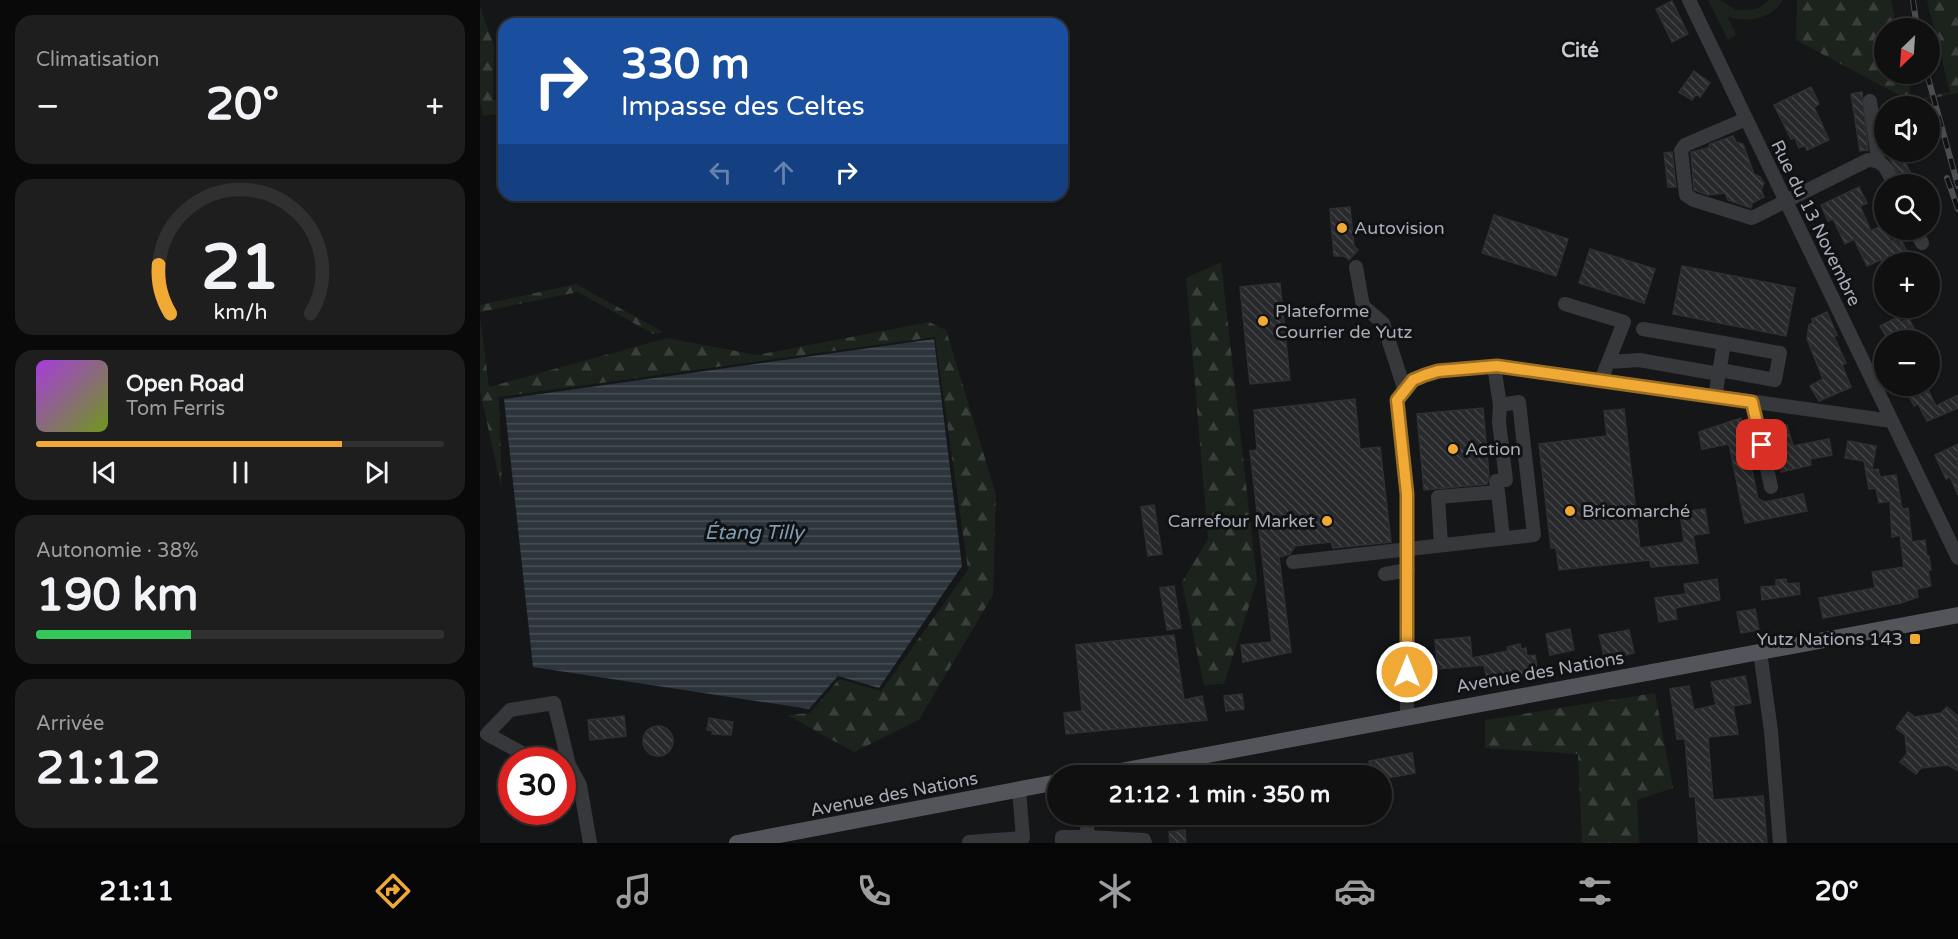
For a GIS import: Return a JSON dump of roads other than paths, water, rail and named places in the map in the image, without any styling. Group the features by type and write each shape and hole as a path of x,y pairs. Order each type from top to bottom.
{"main road":[{"name":"Avenue des Nations","path":"1151,765 1958,615"},
{"name":"Avenue des Nations","path":"737,843 1047,784"}],"street":[{"name":"Rue du 13 Novembre","path":"1689,0 1958,558"},
{"path":"1870,101 1874,130"},
{"path":"1746,118 1685,145 1681,151 1686,195 1694,200 1752,218 1758,217 1785,200 1868,160 1874,160"},
{"path":"1356,267 1363,306 1383,323 1405,391"},
{"path":"1564,304 1624,322 1601,380"},
{"path":"1609,362 1639,360 1775,380 1780,353 1643,329"},
{"path":"1715,396 1724,343"},
{"path":"1494,366 1500,405 1499,422 1506,480 1496,481 1503,538"},
{"path":"1407,716 1407,494 1397,400 1413,380 1438,371 1494,366 1892,422"},
{"path":"1293,562 1534,535 1519,402 1500,405"},
{"path":"1752,402 1771,487"},
{"path":"1441,545 1438,497 1498,492"},
{"path":"1384,574 1408,570"},
{"path":"1760,652 1771,731 1780,843"},
{"path":"511,747 487,734 510,710 554,703 565,747"},
{"path":"576,778 580,785 590,843"},
{"path":"576,783 580,785"},
{"path":"969,842 1023,838 1019,790"},
{"path":"1087,825 1088,837"},
{"path":"1062,843 1062,837 1144,840 1145,843"}],"water":[{"name":"Étang Tilly","path":"934,339 962,566 879,688 838,676 809,709 533,667 504,399"}],"railway":[{"path":"1913,0 1916,18"},
{"path":"1930,84 1958,186"},
{"path":"1947,178 1958,209"}],"place":[{"name":"Autovision","path":"1342,228"},
{"name":"Plateforme Courrier de Yutz","path":"1263,321"},
{"name":"Action","path":"1453,449"},
{"name":"Bricomarché","path":"1570,511"},
{"name":"Carrefour Market","path":"1327,521"},
{"name":"Yutz Nations 143","path":"1915,639"}],"district":[{"name":"Cité","path":"1580,50"}]}
